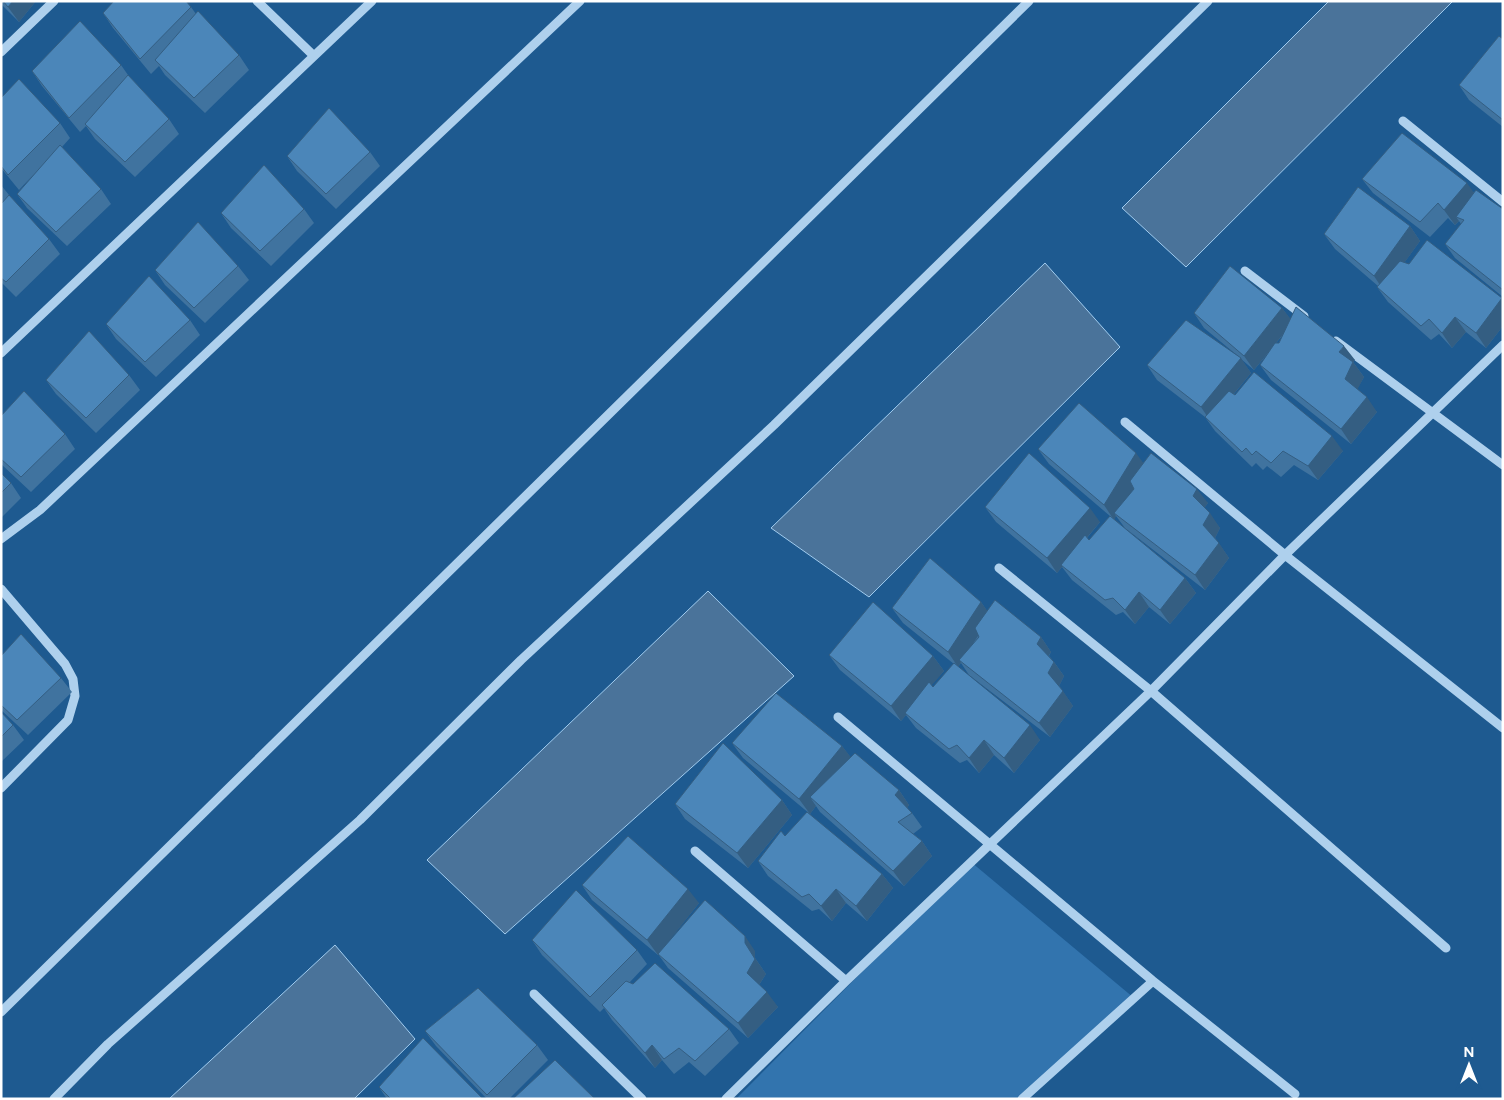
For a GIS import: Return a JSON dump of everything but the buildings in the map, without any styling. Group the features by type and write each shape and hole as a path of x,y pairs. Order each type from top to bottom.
{"street":[{"path":"1,52 54,1"},
{"path":"257,1 314,56"},
{"path":"1,354 372,1"},
{"path":"1,539 40,510 580,1"},
{"path":"1,1012 1029,1"},
{"path":"54,1099 108,1044 360,820 521,660 774,425 1208,1"},
{"path":"1403,121 1503,202"},
{"path":"1245,271 1315,324"},
{"path":"1330,336 1432,414 1503,465"},
{"path":"726,1099 846,981 1151,691 1285,555 1503,346"},
{"path":"1125,422 1285,555 1503,728"},
{"path":"999,568 1151,691 1446,948"},
{"path":"1,588 66,664 73,679 75,696 68,720 1,788"},
{"path":"838,717 1153,981 1295,1094"},
{"path":"695,851 846,981"},
{"path":"1022,1099 1153,981"},
{"path":"534,994 642,1099"}],"shaded area":[{"path":"1329,1 1453,1 1186,267 1122,208"},
{"path":"1045,263 1120,347 869,597 771,528"},
{"path":"708,591 794,676 505,934 427,860"},
{"path":"971,862 1134,998 1029,1099 736,1099"},
{"path":"335,945 415,1039 354,1099 169,1099"}]}
